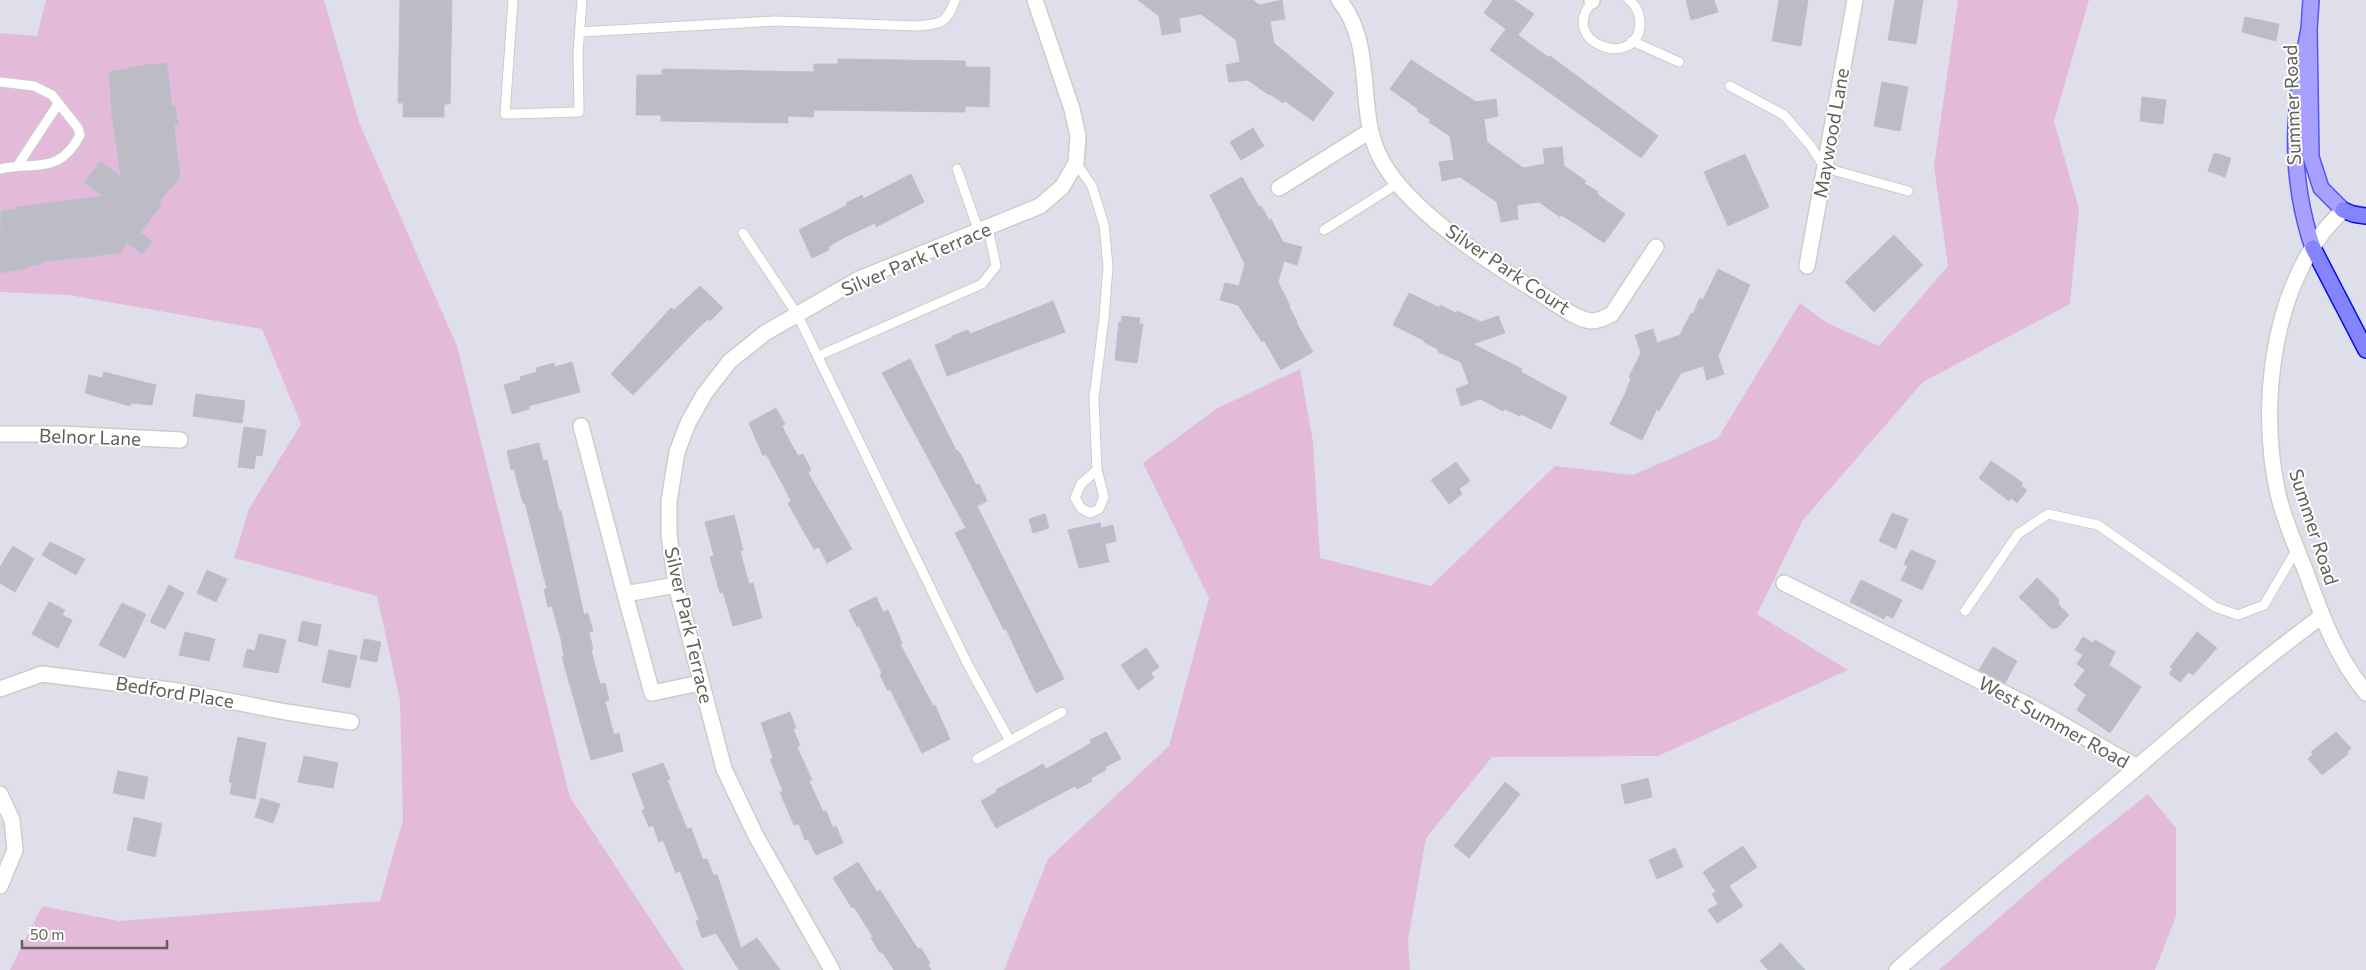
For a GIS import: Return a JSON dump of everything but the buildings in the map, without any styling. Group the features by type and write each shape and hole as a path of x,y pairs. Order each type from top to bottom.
{"highway":[{"path":"2343,210 2366,216"},
{"path":"2313,248 2366,350"}],"main road":[{"name":"Summer Road","path":"2311,0 2309,28 2310,143 2313,169 2321,188 2343,210"},
{"name":"Summer Road","path":"2309,28 2298,86 2294,154 2298,195 2313,248"}],"street":[{"name":"Silver Park Terrace","path":"832,970 756,836 724,769 700,683 676,585 669,534 669,501 677,452 688,423 705,393 730,361 764,333 858,279 1040,206 1062,187 1076,163 1078,136 1072,109 1035,0"},
{"name":"Silver Park Court","path":"1339,0 1344,7 1359,44 1366,81 1370,131 1378,154 1388,174 1438,222 1474,251 1556,304 1589,321 1601,320 1612,314 1656,247"},
{"name":"Maywood Lane","path":"1807,266 1855,0"},
{"path":"1279,188 1370,131"},
{"name":"Summer Road","path":"2343,210 2321,235 2290,296 2273,361 2270,402 2271,453 2278,496 2322,616 2337,653 2366,693"},
{"path":"581,426 652,692 700,683"},
{"name":"Belnor Lane","path":"0,434 60,434 180,440"},
{"name":"West Summer Road","path":"1784,583 2026,703 2137,767 2269,654 2322,616"},
{"path":"625,594 676,585"},
{"name":"Bedford Place","path":"0,689 42,674 178,691 286,712 351,722"},
{"path":"1896,970 2137,767"},
{"path":"0,886 15,850 12,820 1,794"}],"lane":[{"path":"513,0 506,114 579,112 578,53 582,0"},
{"path":"580,32 775,21 918,26 940,24 946,18 955,0"},
{"path":"1593,0 1586,11 1584,22 1586,34 1594,43 1604,48 1616,49 1632,41 1640,26 1639,14 1634,4 1629,0"},
{"path":"1632,41 1679,62"},
{"path":"0,82 34,86 52,95 78,128 80,136 66,157 52,164 18,165 0,169"},
{"path":"1730,86 1784,115 1810,145 1825,168 1908,191"},
{"path":"18,165 58,104"},
{"path":"1076,163 1092,186 1104,225 1108,266 1104,318 1094,398 1097,470"},
{"path":"818,356 982,284 996,266 984,230 957,169"},
{"path":"1324,230 1397,184"},
{"path":"743,233 797,314 968,665 1010,741"},
{"path":"1965,611 2018,534 2048,514 2098,525 2215,607 2238,615 2264,605 2297,549"},
{"path":"977,759 1062,712"}],"shaded area":[{"path":"46,0 324,0 359,122 457,346 570,797 684,970 10,970 42,906 119,921 380,901 403,820 400,700 377,596 234,558 249,509 301,424 262,329 69,295 0,292 0,33 37,36"},
{"path":"1958,0 2089,0 2054,121 2079,209 2070,304 1923,382 1803,520 1757,614 1848,670 1658,756 1492,757 1426,838 1408,940 1410,970 1004,970 1048,859 1169,746 1209,598 1143,463 1216,409 1300,369 1313,442 1320,558 1431,586 1555,466 1633,475 1718,438 1800,303 1827,323 1879,346 1948,266 1934,166"},
{"path":"2148,794 2176,828 2176,916 2155,970 1939,970 2065,860"}]}
